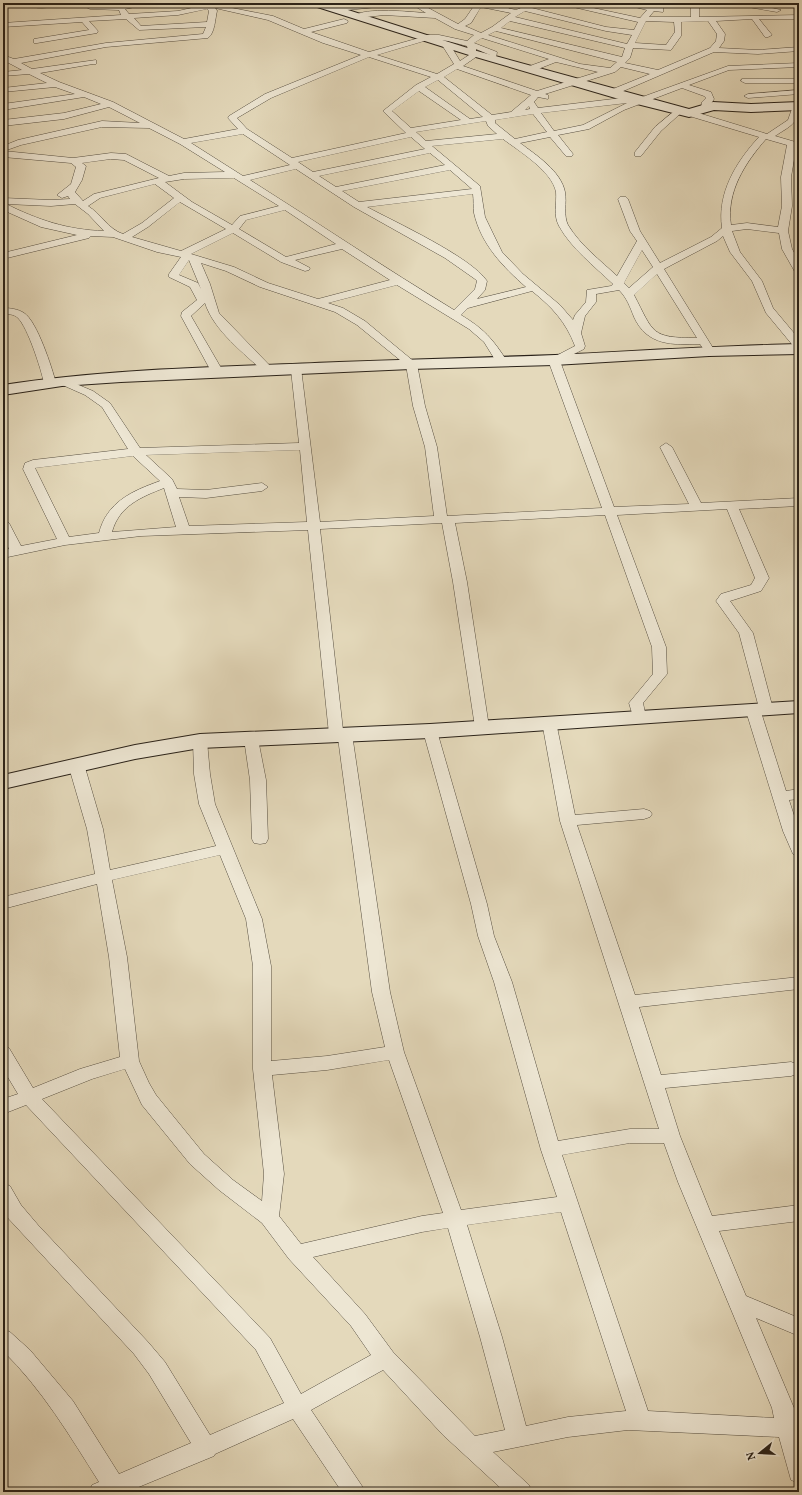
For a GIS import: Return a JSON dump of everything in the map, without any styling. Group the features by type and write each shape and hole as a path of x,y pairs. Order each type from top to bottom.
{"street":[{"path":"40,22 34,4 59,3"},
{"path":"37,41 94,31 86,19 88,5 120,8 151,3"},
{"path":"315,3 446,45 472,49"},
{"path":"337,9 397,3"},
{"path":"539,3 521,10 508,18 495,29 473,39 472,49 468,60 419,87 387,111 451,168 471,182 477,191 482,222 495,250 533,288 558,309 576,332 580,346 579,349 554,360"},
{"path":"560,3 643,20 799,17"},
{"path":"508,18 630,46 668,48 678,36 679,27 668,12 622,3"},
{"path":"513,115 536,94 573,81 612,70 622,62 628,54 630,46 643,20 657,3"},
{"path":"695,19 695,8 700,3"},
{"path":"737,3 768,8 799,17"},
{"path":"3,28 9,25 178,13 216,6 248,4"},
{"path":"418,4 458,27 588,69 612,70"},
{"path":"458,27 468,21 480,4 521,10 636,33"},
{"path":"13,62 135,41 205,36 208,34 213,11 216,6"},
{"path":"216,6 266,17 302,32 366,54 439,76 468,98 490,118 491,124 555,180 561,197 561,222 585,250 629,294 647,329 654,336 706,346"},
{"path":"120,8 137,27 141,28 211,24"},
{"path":"358,16 384,13 438,16"},
{"path":"754,17 768,35"},
{"path":"611,93 713,50 722,41 722,39 715,24 710,18"},
{"path":"302,32 344,22"},
{"path":"9,25 27,33 54,54"},
{"path":"495,29 622,62 677,80 708,94 710,99 706,102 705,107"},
{"path":"455,315 466,305 482,286 479,277 449,256 357,205 295,163 244,132 232,118 268,96 366,54 424,38 439,37 530,69 795,145 786,182 787,206 784,216 783,231 787,249 799,270"},
{"path":"493,56 510,44"},
{"path":"446,45 458,66 571,106"},
{"path":"713,50 758,52 799,49"},
{"path":"3,58 56,84 110,104 183,142 287,207 399,281 473,326 488,340 501,361"},
{"path":"530,69 556,59"},
{"path":"3,74 30,72 93,62"},
{"path":"513,142 586,127 677,80 692,82 728,68 799,66"},
{"path":"743,67 750,102"},
{"path":"745,81 799,81"},
{"path":"3,90 56,84"},
{"path":"419,87 469,122"},
{"path":"19,89 27,104 24,120"},
{"path":"638,154 658,129 684,112 705,107 750,102 799,92"},
{"path":"3,107 86,94"},
{"path":"184,176 239,177 411,132 535,111 637,100"},
{"path":"530,101 535,111 569,154"},
{"path":"750,102 795,108 792,121 757,143 733,179 728,194 724,221 732,248 755,278 769,310 799,347"},
{"path":"3,123 64,116 110,104"},
{"path":"3,148 18,143 102,124 153,126"},
{"path":"183,142 244,132"},
{"path":"313,175 428,147 504,136"},
{"path":"3,154 73,161 111,156 126,157 168,179"},
{"path":"3,201 79,204 97,196 192,173 195,164 206,156"},
{"path":"38,202 70,192 77,183 81,166 73,161"},
{"path":"335,190 451,168"},
{"path":"157,181 180,198 285,260 305,268"},
{"path":"357,205 477,191"},
{"path":"70,192 79,204 91,212 100,224 119,235 161,250 188,255 230,269 264,286 320,302 339,310 361,323 411,364 419,406 431,447 435,487 445,520 460,582 482,727"},
{"path":"3,206 54,229 71,232 119,235 145,225 180,198"},
{"path":"623,199 631,222 642,242 690,315 706,346"},
{"path":"787,206 799,207"},
{"path":"218,373 186,316 186,314 200,304 202,300 194,285 174,277 174,274 180,268 188,255 234,229 243,218 287,207"},
{"path":"629,294 658,268 714,239 726,229 747,226 783,231"},
{"path":"3,256 97,234"},
{"path":"576,332 580,315 591,302 592,292 612,290 619,284 642,242"},
{"path":"285,260 345,246"},
{"path":"188,255 205,284 214,314 233,336 269,371"},
{"path":"320,302 399,281"},
{"path":"466,305 533,288"},
{"path":"3,312 15,312 24,318 56,382 89,393 106,405 136,452 170,487 184,531"},
{"path":"3,390 56,382 121,377 411,364 554,360 706,346 799,347"},
{"path":"554,360 659,647 660,674 636,703 639,717"},
{"path":"297,370 313,526 340,734 381,992 396,1052 455,1220 491,1337 518,1436"},
{"path":"65,542 29,466 39,462 136,452 305,446"},
{"path":"666,447 697,507"},
{"path":"105,535 107,522 112,512 126,500 170,487 206,494 262,487"},
{"path":"3,554 105,535 799,502"},
{"path":"731,505 762,578 761,582 756,588 726,597 723,601 746,634 760,710 780,796 795,831 799,850"},
{"path":"3,523 17,551"},
{"path":"3,782 76,764 134,752 200,741 430,731 549,722 799,707"},
{"path":"549,722 568,821 671,1136 738,1302 772,1378 789,1428 799,1473"},
{"path":"430,731 479,904 486,936 503,982 551,1150 640,1420"},
{"path":"251,739 258,780 260,839"},
{"path":"200,741 202,774 207,804 254,919 262,966 262,1069 274,1174 269,1217"},
{"path":"76,764 95,829 102,877 118,957 130,1061 149,1100 197,1159 226,1185 269,1217 296,1253 358,1320 385,1358 451,1428 521,1492"},
{"path":"780,796 799,794"},
{"path":"568,821 644,814"},
{"path":"3,903 102,877 225,850"},
{"path":"628,1002 799,983"},
{"path":"262,1069 327,1063 396,1052"},
{"path":"3,1053 29,1097 263,1344 297,1407 355,1492"},
{"path":"3,1106 86,1074 130,1061"},
{"path":"654,1082 791,1069"},
{"path":"551,1150 630,1136 671,1136"},
{"path":"3,1191 14,1212 141,1348 157,1368 206,1449"},
{"path":"296,1253 380,1233 568,1203"},
{"path":"706,1225 799,1213"},
{"path":"738,1302 799,1327"},
{"path":"3,1338 22,1356 66,1408 111,1490 206,1449 297,1407 385,1358"},
{"path":"471,1447 518,1436 603,1421 640,1420 789,1428"}]}
